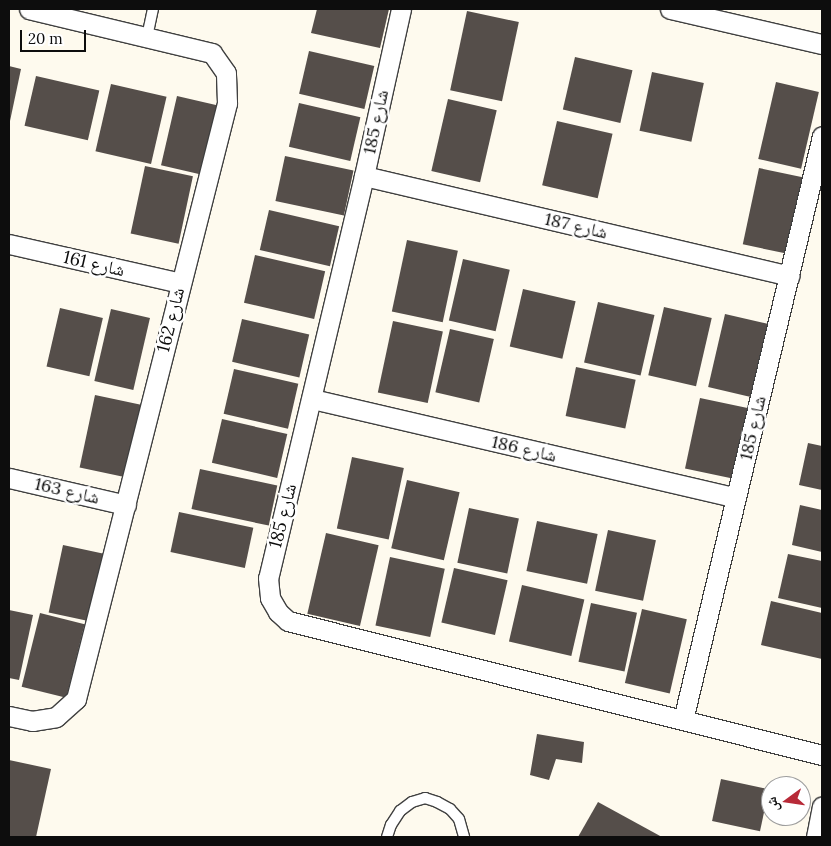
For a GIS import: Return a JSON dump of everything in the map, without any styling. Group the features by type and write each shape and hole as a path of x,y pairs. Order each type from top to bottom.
{"street":[{"name":"شارع 162","path":"9,716 32,721 56,717 76,699 227,103 226,73 212,53 29,9"},
{"name":"شارع 185","path":"401,9 312,399 268,578 270,598 278,612 288,621 822,755"},
{"path":"670,9 822,44"},
{"name":"شارع 185","path":"683,720 822,136"},
{"name":"شارع 187","path":"364,176 789,276"},
{"name":"شارع 161","path":"9,244 180,283"},
{"name":"شارع 186","path":"312,399 736,498"},
{"name":"شارع 163","path":"9,478 126,505"},
{"path":"816,837 822,807"}],"lane":[{"path":"147,37 153,9"},
{"path":"386,837 400,811 412,802 425,798 450,809 459,819 464,837"}],"building":[{"path":"317,9 389,9 380,48 311,33"},
{"path":"467,11 519,22 502,101 450,90"},
{"path":"309,51 374,66 364,109 299,94"},
{"path":"575,57 632,70 620,123 563,110"},
{"path":"9,66 21,69 10,121 9,121"},
{"path":"652,72 704,83 691,142 640,131"},
{"path":"36,76 99,91 88,140 25,126"},
{"path":"776,82 819,92 801,169 758,159"},
{"path":"111,84 167,97 151,164 95,151"},
{"path":"177,96 217,105 201,174 161,165"},
{"path":"448,99 497,110 480,182 431,171"},
{"path":"299,103 360,117 350,161 289,147"},
{"path":"557,121 613,134 598,198 542,185"},
{"path":"285,156 353,171 344,216 275,201"},
{"path":"145,166 193,176 179,244 131,233"},
{"path":"759,168 805,178 789,254 743,244"},
{"path":"269,210 339,226 330,266 260,250"},
{"path":"407,240 458,251 443,322 392,311"},
{"path":"255,255 325,271 314,319 244,303"},
{"path":"463,259 510,270 496,331 449,320"},
{"path":"523,289 576,301 562,359 510,346"},
{"path":"598,302 655,315 641,375 584,362"},
{"path":"664,307 712,318 696,386 648,375"},
{"path":"60,308 103,318 89,376 47,366"},
{"path":"111,309 150,318 133,390 94,381"},
{"path":"725,314 771,325 754,398 708,387"},
{"path":"242,319 309,335 299,377 232,362"},
{"path":"393,321 443,332 428,403 378,392"},
{"path":"450,329 494,339 479,402 435,392"},
{"path":"576,367 636,380 625,429 566,416"},
{"path":"234,369 298,384 288,429 224,414"},
{"path":"95,395 141,405 126,477 80,467"},
{"path":"700,398 750,409 735,479 685,468"},
{"path":"222,419 287,434 277,478 212,463"},
{"path":"808,443 822,446 822,490 799,485"},
{"path":"352,457 404,468 389,539 337,528"},
{"path":"200,469 277,485 269,526 191,509"},
{"path":"407,480 460,492 444,560 391,548"},
{"path":"800,505 822,510 822,552 792,545"},
{"path":"469,508 519,519 507,573 457,563"},
{"path":"179,512 253,528 245,568 170,552"},
{"path":"537,521 598,534 587,584 526,571"},
{"path":"608,530 656,540 643,601 595,591"},
{"path":"326,533 379,545 360,626 307,614"},
{"path":"63,545 105,554 91,621 49,612"},
{"path":"788,554 822,561 822,608 778,598"},
{"path":"390,557 445,569 430,637 375,625"},
{"path":"454,568 508,580 495,635 441,623"},
{"path":"522,585 584,599 571,656 509,642"},
{"path":"771,601 822,613 822,659 761,645"},
{"path":"591,603 637,613 624,671 579,662"},
{"path":"642,609 687,619 670,693 625,683"},
{"path":"9,610 33,615 19,680 9,678"},
{"path":"40,613 85,624 66,698 22,687"},
{"path":"537,734 584,742 582,763 556,759 549,780 530,775"},
{"path":"9,760 51,769 36,837 9,837"},
{"path":"721,779 761,788 760,831 712,821"},
{"path":"598,802 662,837 578,837"}]}
